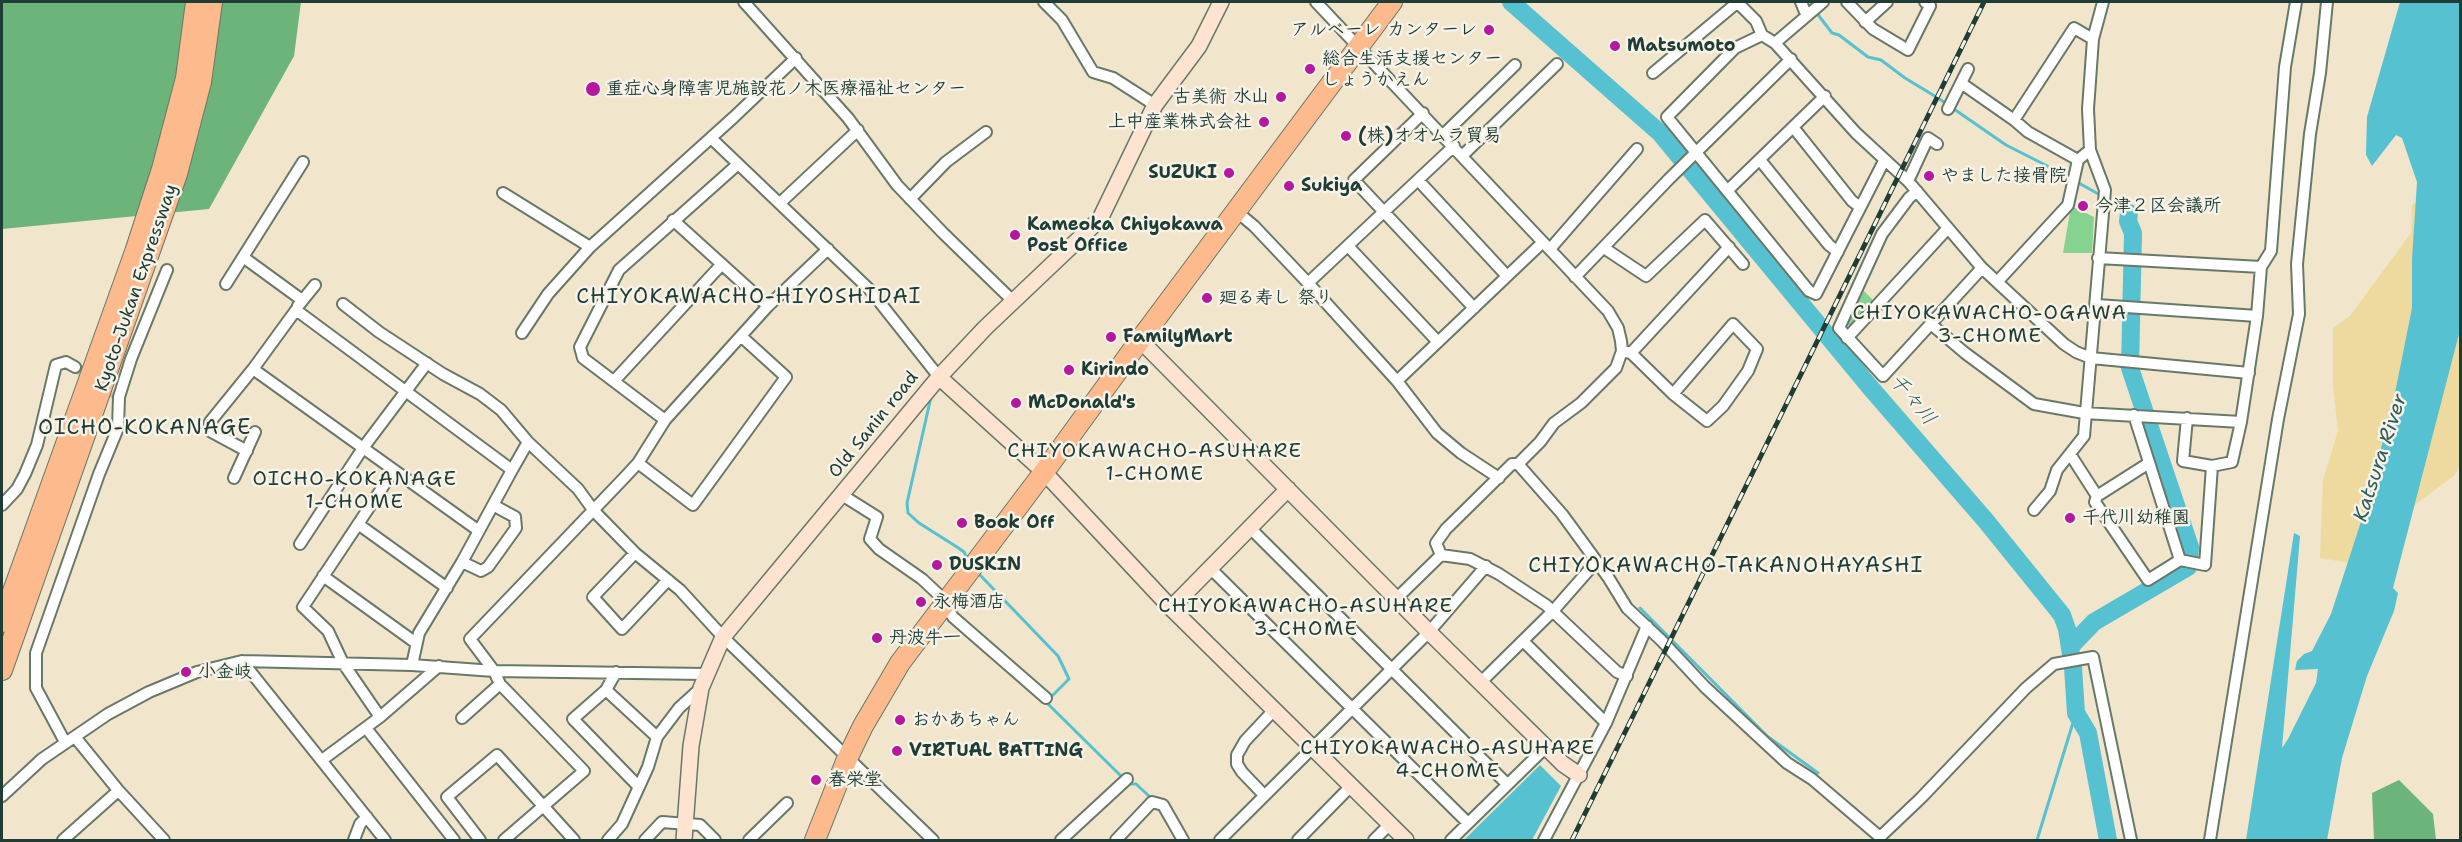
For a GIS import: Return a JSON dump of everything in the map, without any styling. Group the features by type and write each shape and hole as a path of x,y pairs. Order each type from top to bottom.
{"highway":[{"name":"Kyoto-Jukan Expressway","path":"2,622 135,252 162,169 186,78 196,2"},
{"name":"Kyoto-Jukan Expressway","path":"2,670 177,174 201,82 212,2"},
{"path":"815,840 847,759 863,726 900,663 1392,2"}],"street":[{"path":"744,2 858,130 897,185 1013,301"},
{"path":"1044,2 1062,20 1093,72 1113,78 1155,105"},
{"name":"Old Sanin road","path":"684,840 691,746 703,681 723,637 939,377 1013,301 1100,219 1155,105 1199,46 1221,2"},
{"path":"1316,2 1608,311 1618,328 1626,352 1673,394 1707,421 1723,406 1748,371 1757,349 1733,324 1673,394"},
{"path":"1800,2 1806,14"},
{"path":"1775,43 1806,14 1823,2"},
{"path":"1847,2 1873,29 1908,50 1930,6 1925,2"},
{"path":"1865,22 1887,2"},
{"path":"2034,510 2050,491 2057,470 2084,436 2097,305 2098,258 2105,190 2090,150 2088,110 2093,39 2103,2"},
{"path":"2187,417 2183,461 2212,466 2232,462 2249,373 2261,267 2271,251 2285,67 2296,2"},
{"path":"2210,840 2274,442 2299,314 2297,264 2310,134 2320,73 2327,2"},
{"path":"1653,73 1740,3 1756,21 1762,35 1775,43 1884,161 1908,181 1982,268 2064,344 2091,358 2249,373"},
{"path":"2014,120 2074,28 2093,39"},
{"path":"1762,35 1735,48 1667,117 1694,155 1727,191 1809,291 1816,294 1884,161"},
{"path":"522,333 548,294 590,247 796,58"},
{"path":"1575,276 1791,59"},
{"path":"1463,155 1557,64"},
{"path":"1443,135 1515,65"},
{"path":"1949,107 1968,69"},
{"path":"1961,83 2028,132 2078,160"},
{"path":"1727,191 1825,96"},
{"path":"1423,113 1354,180 1474,308"},
{"path":"1793,128 1852,201 1860,207"},
{"path":"780,203 858,130"},
{"path":"910,199 946,162 986,132"},
{"path":"711,138 870,290 939,377 1044,472 1171,608 1406,840"},
{"path":"1908,181 1928,138 1937,144"},
{"path":"1308,283 1454,146"},
{"path":"1397,381 1507,276 1546,245 1637,149"},
{"path":"1998,281 2068,204 2078,160 2090,150"},
{"path":"1760,160 1829,245 1838,252"},
{"path":"226,284 303,162"},
{"path":"665,420 583,358 580,347 619,270 738,165"},
{"path":"1418,180 1507,276"},
{"path":"1917,191 1882,234 1839,328 1847,338 1883,376 1982,268"},
{"path":"503,193 590,247"},
{"path":"1236,211 1254,226 1308,283 1397,381 1437,433 1461,453 1499,478"},
{"path":"673,220 768,306"},
{"path":"1604,248 1646,276 1705,220 1743,264"},
{"path":"1847,338 1948,228"},
{"path":"1348,246 1438,342"},
{"path":"1441,555 1436,543 1446,529 1512,464 1518,464 1540,442 1554,423 1581,403 1616,368 1626,352 1729,247"},
{"path":"511,839 584,771 500,684 494,671 470,639 638,463 665,420 768,306 828,249"},
{"path":"243,257 405,391 512,470"},
{"path":"2098,258 2261,267"},
{"path":"614,381 722,264"},
{"path":"164,840 70,740 36,688 36,653 99,474 118,428 118,397 167,270"},
{"path":"247,451 210,431 210,422 253,369 315,285"},
{"path":"343,304 379,332 480,394 501,410 528,442 578,489 594,511 635,553 668,580 847,759 933,840"},
{"path":"2097,305 2257,316"},
{"path":"1932,325 1965,353 2034,404 2085,413 2187,417 2241,422"},
{"path":"638,463 693,505 786,377 742,337"},
{"path":"1140,339 1429,632 1563,764 1579,775"},
{"path":"2,505 17,489 37,445 56,365 66,362 75,366"},
{"path":"300,544 363,448 428,363"},
{"path":"253,369 479,531"},
{"path":"2134,415 2180,560"},
{"path":"234,478 255,432"},
{"path":"412,665 419,633 462,562 528,442"},
{"path":"2070,454 2097,496 2096,502 2148,580 2180,560 2205,565 2212,466"},
{"path":"2097,496 2149,463"},
{"path":"1518,464 1562,513 1608,577 1627,608 1705,687 1787,764 1812,779 1880,837 1922,798 2026,688 2054,664 2093,657 2131,840"},
{"path":"380,717 343,663 328,632 303,607 394,470"},
{"path":"1171,608 1288,489"},
{"path":"842,495 877,518 870,539 879,549 922,579 953,617 1046,698"},
{"path":"462,562 481,571 488,567 516,528 515,518 493,506"},
{"path":"358,524 447,588"},
{"path":"1250,528 1507,784"},
{"path":"635,553 593,597 622,629 668,580"},
{"path":"1396,598 1441,555"},
{"path":"1441,555 1470,559 1486,566 1553,611 1617,672 1627,676"},
{"path":"1481,682 1553,611 1596,562"},
{"path":"1220,840 1429,632 1486,566"},
{"path":"1210,568 1468,823"},
{"path":"324,576 416,643"},
{"path":"1544,840 1606,723 1647,626"},
{"path":"1523,641 1606,723"},
{"path":"242,661 385,840"},
{"path":"2,796 42,759 108,714 149,692 197,672 242,661 438,666 494,671 616,672 703,681"},
{"path":"322,760 380,717 438,666"},
{"path":"616,672 606,690 573,719 639,787"},
{"path":"608,840 622,824 639,787 657,737 703,681"},
{"path":"462,718 500,684"},
{"path":"606,690 657,737"},
{"path":"1264,795 1242,772 1237,764 1237,755 1245,741 1274,710"},
{"path":"366,728 454,840"},
{"path":"1451,840 1546,747"},
{"path":"480,840 447,797 497,755 574,840"},
{"path":"1061,840 1127,779"},
{"path":"1298,840 1351,786"},
{"path":"63,840 118,790"},
{"path":"1116,840 1152,802 1163,805 1183,840"},
{"path":"749,840 787,803"},
{"path":"354,840 360,824 367,817"},
{"path":"645,840 662,822 700,825 715,840"},
{"path":"1374,840 1390,824"}],"green space":[{"path":"2,2 301,2 294,56 209,209 2,229"},
{"path":"2071,206 2094,217 2092,253 2063,253"},
{"path":"1863,290 1875,302 1851,327 1846,323"},
{"path":"2399,780 2433,814 2436,840 2374,840 2372,793"}],"sand":[{"path":"2460,167 2460,463 2455,475 2416,504 2397,533 2357,564 2320,558 2323,480 2338,431 2333,386 2333,328 2350,316 2411,233 2412,205 2430,194"}],"water":[{"name":"Katsura River","path":"2400,2 2460,2 2460,330 2393,588 2398,593 2394,611 2367,676 2342,758 2327,840 2246,840 2294,533 2300,536 2282,748 2316,683 2318,669 2295,670 2297,661 2304,654 2312,651 2331,614 2369,497 2396,388 2412,308 2412,259 2417,182 2402,138 2396,135 2372,166 2366,155 2367,117"},
{"path":"1540,765 1561,786 1532,840 1464,840"}],"waterway":[{"name":"千々川","path":"1511,2 1660,133 1869,386 1986,521 2062,615 2067,629 2073,667 2076,713 2088,733 2108,840"},
{"path":"1816,12 1832,33 1839,35 1868,57 1881,60 2006,145 2071,178"},
{"path":"2077,182 2102,196"},
{"path":"2108,200 2129,213"},
{"path":"2070,647 2094,622 2188,567 2190,547 2130,368 2133,233 2128,221 2129,213"},
{"path":"931,397 907,503 908,513 919,523 964,552 968,560"},
{"path":"980,575 1058,656 1069,679 1046,702 1123,778"},
{"path":"1640,608 1767,736 1818,773"},
{"path":"2037,840 2076,713"},
{"path":"1131,784 1136,784 1149,796"}],"tunnel":[{"path":"75,367 119,397"}],"railway":[{"path":"1572,840 1984,2"}],"place":[{"name":"アルベーレ カンターレ","path":"1489,30"},
{"name":"Matsumoto","path":"1615,46"},
{"name":"総合生活支援センター しょうかえん","path":"1310,69"},
{"name":"重症心身障害児施設花ノ木医療福祉センター","path":"593,89"},
{"name":"古美術 水山","path":"1281,97"},
{"name":"上中産業株式会社","path":"1264,122"},
{"name":"(株)オオムラ貿易","path":"1346,136"},
{"name":"SUZUKI","path":"1229,173"},
{"name":"やました接骨院","path":"1929,176"},
{"name":"Sukiya","path":"1289,186"},
{"name":"今津２区会議所","path":"2083,206"},
{"name":"Kameoka Chiyokawa Post Office","path":"1015,235"},
{"name":"廻る寿し 祭り","path":"1207,298"},
{"name":"FamilyMart","path":"1111,337"},
{"name":"Kirindo","path":"1069,370"},
{"name":"McDonald's","path":"1016,403"},
{"name":"千代川幼稚園","path":"2070,518"},
{"name":"Book Off","path":"962,523"},
{"name":"DUSKIN","path":"937,565"},
{"name":"永梅酒店","path":"921,602"},
{"name":"丹波牛一","path":"877,638"},
{"name":"小金岐","path":"186,672"},
{"name":"おかあちゃん","path":"900,720"},
{"name":"VIRTUAL BATTING","path":"897,751"},
{"name":"春栄堂","path":"816,780"}],"district":[{"name":"CHIYOKAWACHO-HIYOSHIDAI","path":"749,298"},
{"name":"CHIYOKAWACHO-OGAWA 3-CHOME","path":"1990,326"},
{"name":"OICHO-KOKANAGE","path":"145,429"},
{"name":"CHIYOKAWACHO-ASUHARE 1-CHOME","path":"1155,464"},
{"name":"OICHO-KOKANAGE 1-CHOME","path":"355,492"},
{"name":"CHIYOKAWACHO-TAKANOHAYASHI","path":"1726,567"},
{"name":"CHIYOKAWACHO-ASUHARE 3-CHOME","path":"1306,618"},
{"name":"CHIYOKAWACHO-ASUHARE 4-CHOME","path":"1448,760"}]}
